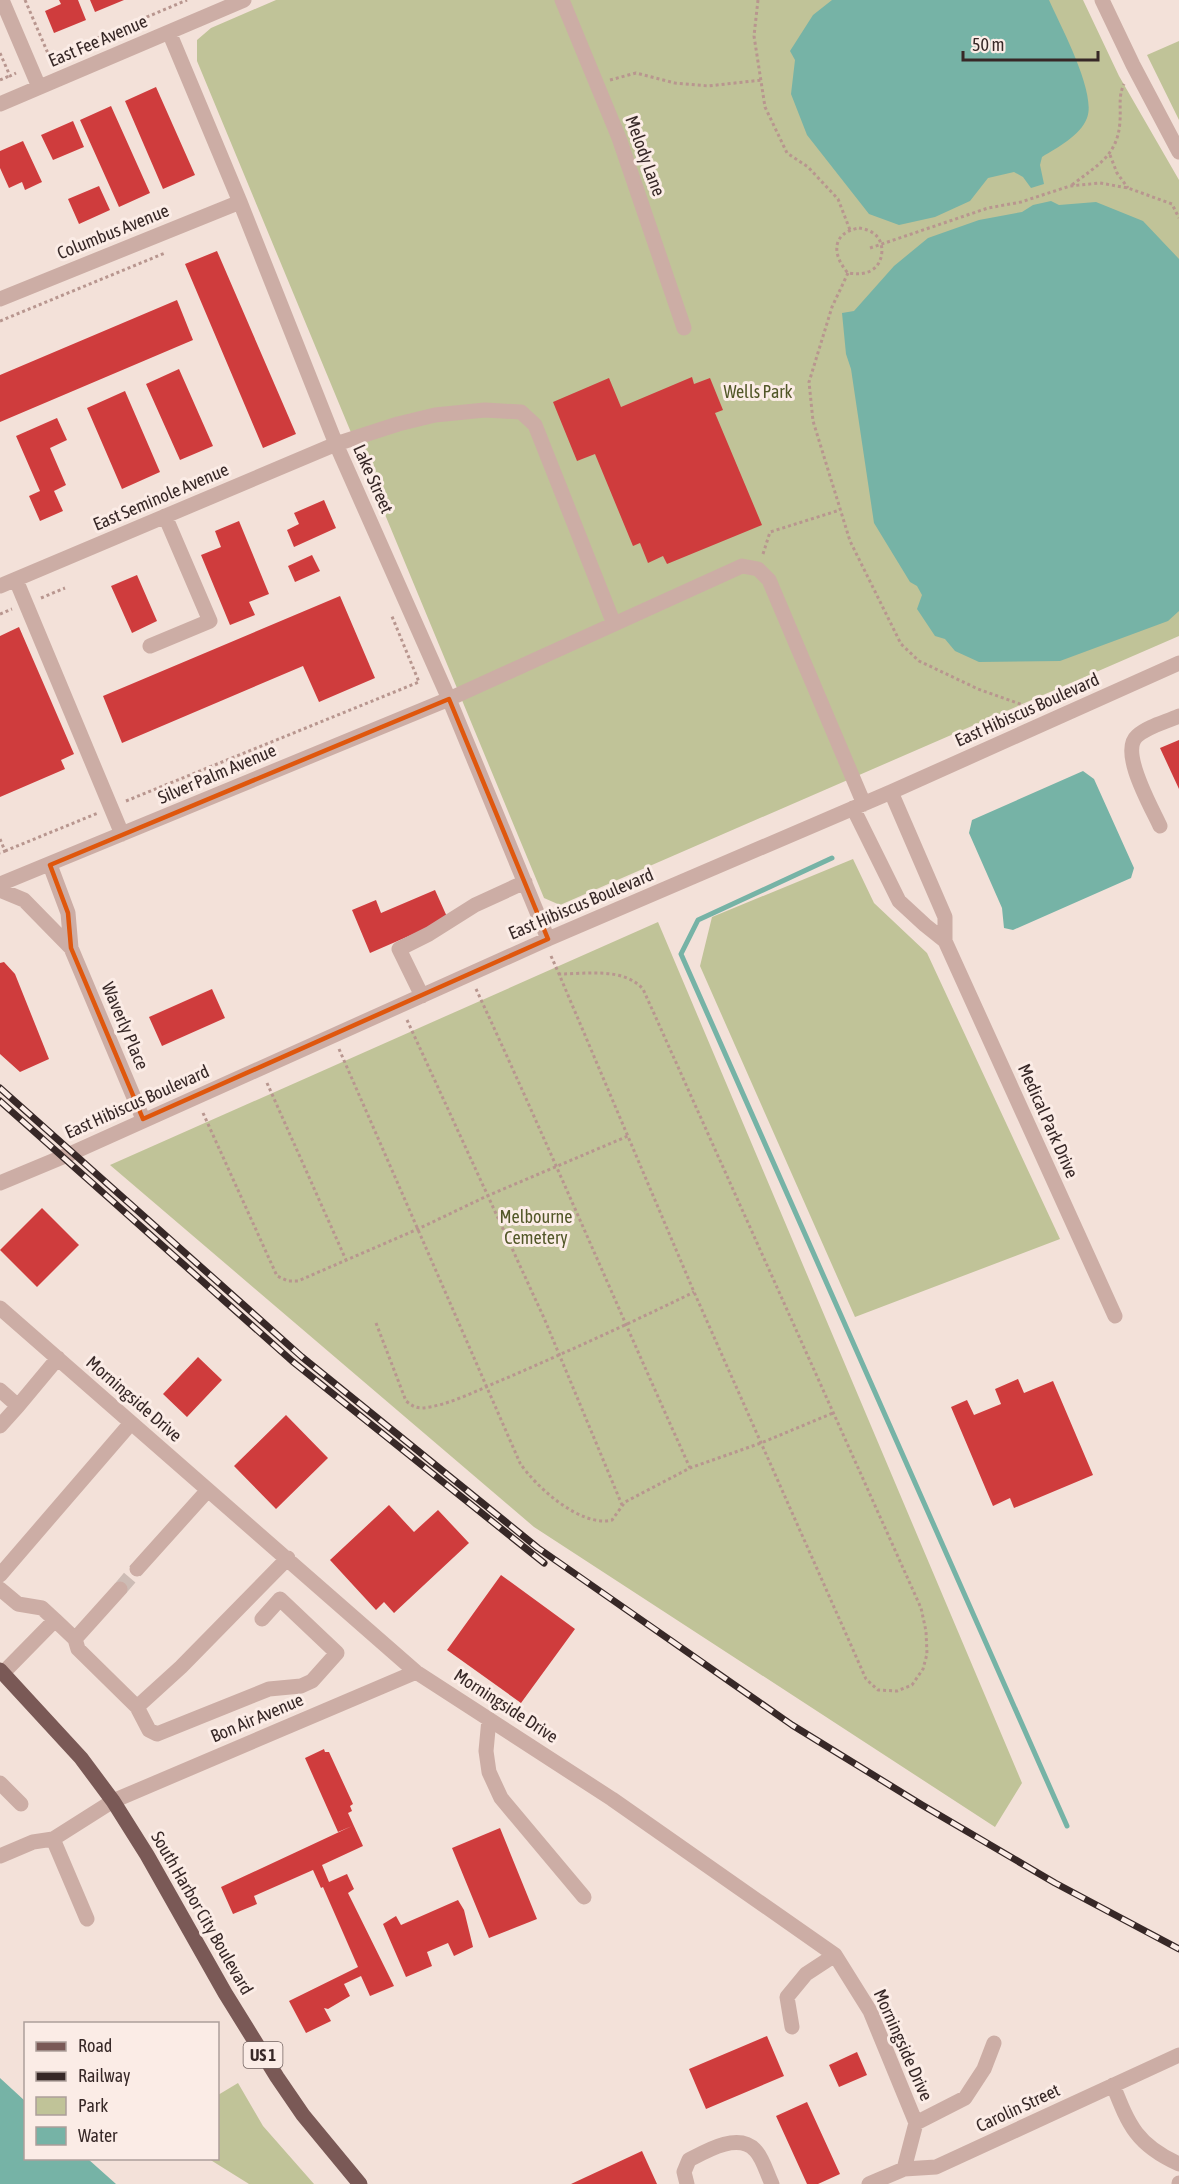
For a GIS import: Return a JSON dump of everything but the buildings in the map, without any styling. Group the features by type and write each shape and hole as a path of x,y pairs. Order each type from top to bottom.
{"main road":[{"name":"South Harbor City Boulevard","path":"2,1671 81,1758 113,1801 277,2077 303,2115 360,2184"}],"street":[{"path":"2,0 39,87"},
{"name":"East Fee Avenue","path":"0,104 244,0"},
{"name":"Melody Lane","path":"562,0 619,138 684,328"},
{"path":"1102,0 1179,152"},
{"name":"Lake Street","path":"169,32 240,202 336,444 449,699 547,940"},
{"name":"Columbus Avenue","path":"0,299 240,202"},
{"name":"East Seminole Avenue","path":"0,586 336,444 435,415 485,410 520,412 535,425 614,624"},
{"path":"150,646 210,621 165,516"},
{"name":"Silver Palm Avenue","path":"0,884 449,699 742,566 758,569"},
{"name":"Medical Park Drive","path":"758,569 769,580 858,806 899,901 945,941"},
{"path":"16,580 122,834"},
{"name":"East Hibiscus Boulevard","path":"0,1183 72,1153 469,974 891,792 1179,663"},
{"path":"1160,826 1133,765 1131,750 1135,738 1179,716"},
{"name":"Medical Park Drive","path":"891,792 945,917 945,941 1115,1316"},
{"name":"Waverly Place","path":"50,865 68,913 71,948 144,1119"},
{"path":"422,996 399,949 429,934 475,905 525,882"},
{"name":"Waverly Place","path":"0,890 24,900 71,948"},
{"name":"Morningside Drive","path":"0,1308 416,1672 612,1799 835,1955 870,2011 916,2123 904,2169"},
{"path":"0,1426 58,1359"},
{"path":"0,1390 18,1406"},
{"path":"0,1575 131,1423"},
{"path":"137,1569 208,1490"},
{"path":"137,1707 181,1667 288,1558"},
{"path":"0,1589 18,1604 42,1608 55,1620 75,1639 78,1649 137,1707 149,1730 157,1734 268,1689 301,1686 312,1681 337,1653 280,1599 262,1619"},
{"path":"75,1639 120,1589"},
{"path":"2,1671 55,1620"},
{"name":"Bon Air Avenue","path":"4,1850 52,1839 113,1801 416,1672"},
{"path":"489,1719 486,1751 489,1772 501,1798 584,1897"},
{"path":"0,1783 21,1804"},
{"path":"52,1839 87,1919"},
{"path":"792,2027 787,1997 806,1974 835,1955"},
{"path":"916,2123 965,2097 984,2069 994,2043"},
{"name":"Carolin Street","path":"869,2184 904,2169 936,2167 1179,2055"},
{"path":"1113,2085 1125,2116 1137,2137 1169,2160 1179,2164"},
{"path":"687,2184 684,2172 689,2160 716,2146 742,2142 755,2150 772,2184"}],"path":[{"path":"25,0 50,58 186,0"},
{"path":"758,0 754,36 765,106 787,153 808,168 838,199 850,230"},
{"path":"1070,186 1110,155 1119,138 1119,95 1133,65"},
{"path":"597,83 636,73 675,83 708,86 762,80"},
{"path":"0,80 10,76"},
{"path":"1110,155 1117,173 1128,188"},
{"path":"870,248 988,208 1021,202 1070,186 1100,183 1128,188 1172,204 1179,218"},
{"path":"859,228 875,233 881,243 880,260 874,270 861,274 848,273 840,265 836,254 837,244 842,235 850,230 859,228"},
{"path":"0,321 165,253"},
{"path":"848,273 832,307 809,382 813,421 850,541 901,644 920,661 978,689 1058,717"},
{"path":"758,569 770,532 840,510"},
{"path":"0,853 419,682 389,609"},
{"path":"0,839 5,850"},
{"path":"547,940 559,974 694,1292 866,1679 878,1690 897,1691 912,1685 923,1669 927,1654 926,1631 921,1608 643,990 634,980 615,974 559,974"},
{"path":"469,974 537,1119 625,1326 690,1468"},
{"path":"400,1005 559,1355 622,1505"},
{"path":"333,1035 520,1463 529,1477 540,1487 585,1517 605,1522 612,1520 625,1502 690,1468 761,1443 833,1413"},
{"path":"260,1068 346,1260"},
{"path":"195,1096 277,1276 288,1281 298,1281 628,1136"},
{"path":"376,1323 406,1401 411,1406 423,1408 487,1386 625,1326 694,1292"}],"highlighted area":[{"path":"449,699 548,939 143,1119 71,948 68,913 50,865"}],"green space":[{"name":"Wells Park","path":"276,0 1083,0 1119,76 1179,180 1179,636 560,905 544,898 197,61 197,40 211,28"},
{"path":"1179,41 1179,120 1147,55"},
{"path":"853,859 874,903 927,953 1060,1239 855,1317 700,966 712,917"},
{"name":"Melbourne Cemetery","path":"658,922 1022,1783 995,1827 534,1527 110,1165"},
{"path":"238,2083 263,2126 314,2184 249,2184 211,2160 219,2160 219,2094"}],"water":[{"path":"832,0 1049,0 1082,76 1089,107 1087,118 1074,136 1042,157 1040,165 1044,184 1031,188 1023,177 1014,172 988,178 970,201 935,217 899,225 869,214 807,135 791,94 795,60 790,51 813,15"},
{"path":"1051,201 1059,205 1096,202 1143,221 1179,259 1179,611 1168,621 1060,661 979,662 955,651 945,639 935,636 917,609 922,595 917,586 910,582 874,523 851,369 846,354 842,313 854,311 894,266 928,238 979,220 1022,212 1033,205"},
{"path":"1083,771 1094,779 1134,868 1131,878 1013,930 1004,928 1002,908 969,833 972,820"},
{"path":"0,2078 24,2100 24,2160 89,2160 116,2184 0,2184"}],"waterway":[{"path":"832,858 698,920 681,954 1067,1826"}],"tunnel":[{"path":"120,1589 137,1569"}],"railway":[{"path":"0,1088 302,1357 538,1548 792,1725 1055,1883 1179,1949"},
{"path":"0,1101 292,1361 544,1563"}]}
